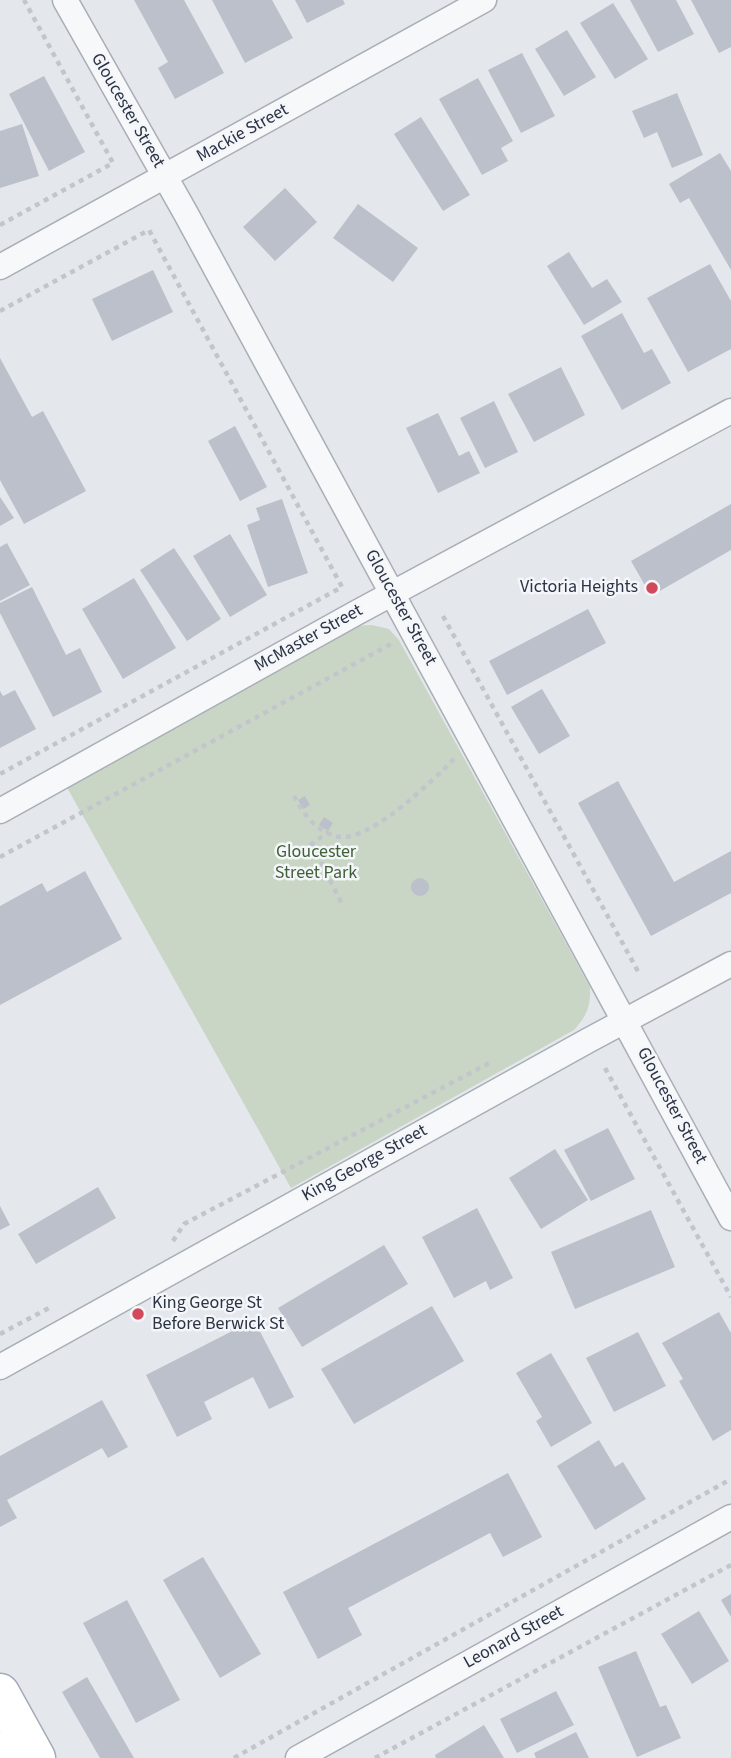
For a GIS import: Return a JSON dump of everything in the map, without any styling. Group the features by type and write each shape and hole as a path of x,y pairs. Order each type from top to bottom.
{"main road":[{"path":"0,1693 36,1758"},
{"path":"0,1752 3,1758"}],"street":[{"name":"Gloucester Street","path":"65,0 393,593 731,1218"},
{"name":"Mackie Street","path":"0,267 484,0"},
{"name":"McMaster Street","path":"0,811 393,593 731,411"},
{"name":"King George Street","path":"0,1367 731,964"},
{"name":"Leonard Street","path":"298,1758 731,1517"}],"path":[{"path":"0,225 113,163 24,0"},
{"path":"0,311 149,230 342,587 0,774"},
{"path":"443,616 640,975"},
{"path":"0,858 391,644"},
{"path":"294,796 303,812 328,832 342,837 354,835 414,799 455,758"},
{"path":"294,857 328,832"},
{"path":"312,844 343,906"},
{"path":"165,1245 175,1240 184,1224 497,1059"},
{"path":"605,1068 731,1297"},
{"path":"0,1334 60,1302"},
{"path":"234,1758 731,1479"},
{"path":"375,1758 731,1565"}],"green space":[{"name":"Gloucester Street Park","path":"372,625 389,629 399,640 590,987 590,999 585,1015 574,1030 291,1188 65,784 355,626"}],"building":[{"path":"134,0 184,0 224,73 175,99 158,68 168,62"},
{"path":"212,0 272,0 293,38 245,63"},
{"path":"295,0 343,0 345,4 307,23"},
{"path":"630,0 676,0 694,34 658,52"},
{"path":"691,0 731,0 731,47 719,53"},
{"path":"613,3 648,59 615,79 580,23"},
{"path":"567,30 596,77 564,96 535,49"},
{"path":"522,53 555,116 521,133 488,70"},
{"path":"44,76 85,152 49,171 9,94"},
{"path":"478,78 513,141 501,148 508,161 482,175 439,99"},
{"path":"677,93 703,155 672,168 657,132 644,138 632,111"},
{"path":"421,117 470,195 443,211 394,134"},
{"path":"22,124 39,176 0,188 0,131"},
{"path":"720,153 731,171 731,270 689,198 680,203 669,184"},
{"path":"285,188 317,222 275,261 243,227"},
{"path":"358,204 418,248 393,282 333,238"},
{"path":"569,252 592,288 607,279 622,302 584,325 547,266"},
{"path":"710,264 731,301 731,349 688,372 647,298"},
{"path":"153,270 173,312 112,341 92,299"},
{"path":"622,313 644,353 652,349 671,383 622,410 581,336"},
{"path":"0,358 32,417 43,411 86,491 24,524 0,480"},
{"path":"561,367 585,415 534,442 508,394"},
{"path":"494,401 518,452 485,468 460,418"},
{"path":"438,413 459,456 469,451 480,473 438,493 406,428"},
{"path":"235,426 267,487 240,501 208,441"},
{"path":"0,497 14,518 0,526"},
{"path":"282,499 308,573 268,587 247,525 260,520 256,508"},
{"path":"731,504 731,550 651,596 631,561"},
{"path":"230,534 267,595 230,617 193,556"},
{"path":"7,543 30,585 0,601 0,547"},
{"path":"174,548 221,619 187,641 140,570"},
{"path":"134,578 176,648 123,679 82,609"},
{"path":"32,587 66,655 80,648 102,692 53,717 0,613 0,603"},
{"path":"588,609 606,643 507,695 489,661"},
{"path":"542,689 570,736 539,754 511,707"},
{"path":"15,690 36,729 0,748 0,691 3,696"},
{"path":"618,781 674,882 731,851 731,893 651,936 578,803"},
{"path":"305,796 310,805 303,809 298,800"},
{"path":"324,817 333,823 328,831 319,825"},
{"path":"85,871 122,939 0,1005 0,906 42,883 47,892"},
{"path":"420,878 426,881 429,887 426,893 420,896 414,893 411,887 414,881"},
{"path":"608,1128 635,1179 591,1201 564,1150"},
{"path":"555,1149 588,1200 541,1229 509,1178"},
{"path":"98,1187 116,1218 36,1264 18,1234"},
{"path":"0,1206 10,1225 0,1230"},
{"path":"477,1208 513,1278 490,1290 486,1281 454,1298 422,1237"},
{"path":"651,1210 675,1267 575,1309 551,1252"},
{"path":"384,1245 408,1284 302,1347 278,1308"},
{"path":"432,1306 464,1361 354,1424 321,1369"},
{"path":"719,1312 731,1333 731,1430 713,1441 679,1381 683,1379 662,1343"},
{"path":"254,1320 294,1397 269,1409 253,1377 204,1402 212,1419 177,1437 146,1375"},
{"path":"638,1332 666,1386 614,1412 586,1358"},
{"path":"551,1353 592,1423 551,1447 536,1421 542,1417 516,1373"},
{"path":"102,1400 128,1447 108,1458 102,1448 7,1500 17,1518 0,1527 0,1456"},
{"path":"599,1440 615,1467 623,1462 646,1499 595,1530 557,1466"},
{"path":"508,1473 542,1537 503,1557 490,1533 348,1608 362,1635 318,1659 283,1592"},
{"path":"203,1557 261,1654 220,1678 163,1580"},
{"path":"731,1594 731,1617 721,1600"},
{"path":"127,1600 180,1700 136,1723 83,1623"},
{"path":"699,1611 729,1661 692,1684 661,1634"},
{"path":"636,1651 660,1707 666,1705 681,1738 637,1757 598,1667"},
{"path":"87,1677 134,1758 100,1758 62,1692"},
{"path":"556,1691 574,1725 517,1753 500,1719"},
{"path":"484,1725 504,1758 436,1758 435,1755"},
{"path":"576,1732 589,1758 536,1758 534,1753"}],"place":[{"name":"Victoria Heights","path":"652,588"},
{"name":"King George St Before Berwick St","path":"138,1314"}]}
